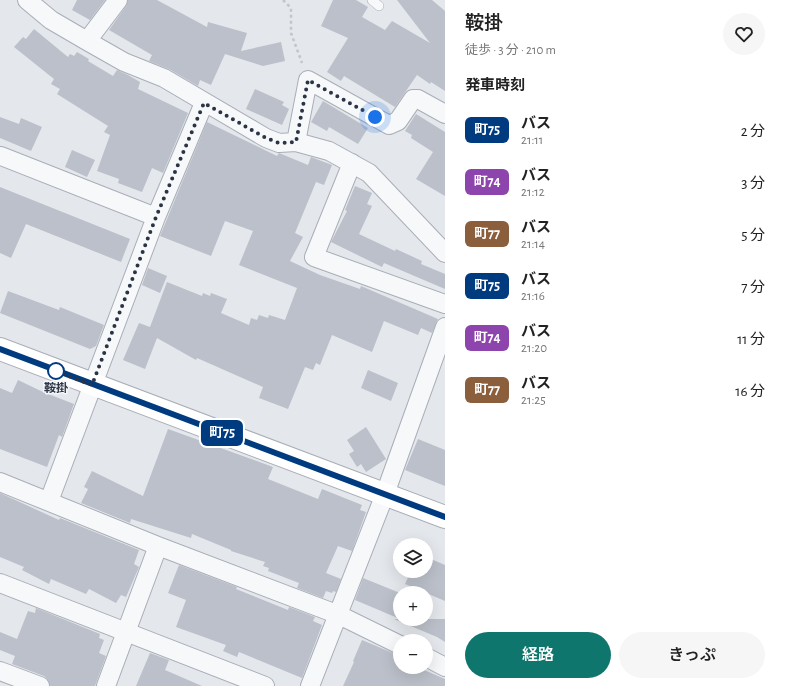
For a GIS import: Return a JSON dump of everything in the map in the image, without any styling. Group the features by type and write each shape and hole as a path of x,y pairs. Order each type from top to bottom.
{"main road":[{"path":"0,349 445,517"}],"street":[{"path":"26,0 51,20 87,41 124,62 164,78 204,103 266,138 279,143 296,142 329,151 369,173 445,253"},
{"path":"87,41 118,0"},
{"path":"296,142 308,80 389,125 398,120 413,99 418,99 445,114"},
{"path":"49,501 156,217 204,103"},
{"path":"1,156 156,217"},
{"path":"352,163 314,257 445,304"},
{"path":"310,686 385,494 445,328"},
{"path":"0,482 158,546 339,615 393,642"},
{"path":"106,686 158,546"},
{"path":"0,583 265,686"},
{"path":"433,661 445,667"},
{"path":"0,671 40,686"}],"path":[{"path":"283,0 291,8 291,33 308,80"}],"building":[{"path":"77,0 105,0 90,20 72,10"},
{"path":"128,0 157,0 207,27 208,22 247,33 241,51 281,42 285,61 263,66 225,54 211,85 200,80 198,86 169,69 149,61 152,55 109,30 126,6"},
{"path":"333,0 356,0 368,7 362,17 385,30 392,21 430,43 397,0 432,0 445,11 445,91 431,82 430,84 417,75 395,107 344,76 341,81 327,72 348,38 321,26"},
{"path":"34,29 68,57 70,54 74,56 77,52 89,59 88,61 113,76 117,70 128,75 140,82 138,89 188,113 163,173 152,168 142,192 118,183 119,179 97,171 110,135 104,132 108,126 57,94 60,89 51,84 54,79 14,47 23,37 26,39"},
{"path":"255,89 284,102 282,105 289,109 282,125 246,109"},
{"path":"323,101 368,128 358,144 329,127 327,131 311,122"},
{"path":"416,114 445,132 445,196 416,179 433,152 411,138 412,135 405,131"},
{"path":"0,117 19,124 21,118 42,127 31,151 0,138"},
{"path":"207,122 277,156 279,153 308,165 311,157 332,165 324,185 316,182 295,233 303,237 290,261 320,275 360,289 361,286 438,319 432,333 421,328 418,335 384,321 372,352 332,335 320,365 316,363 313,370 305,367 288,409 259,398 263,387 197,358 196,360 157,338 145,369 123,360 139,323 150,327 167,282 202,296 203,293 210,296 211,293 227,299 221,313 249,325 251,318 257,320 259,315 268,318 269,315 285,320 297,288 239,265 253,231 225,221 211,256 160,236"},
{"path":"72,150 95,160 87,177 65,167"},
{"path":"355,186 372,193 367,204 372,206 359,234 395,251 396,249 422,261 421,264 445,274 445,289 384,263 382,267 331,242 347,211 345,210"},
{"path":"0,187 130,239 121,262 26,224 11,258 0,253"},
{"path":"148,268 167,276 160,293 142,285"},
{"path":"8,291 59,310 60,307 104,325 96,346 90,349 0,313"},
{"path":"368,370 398,383 391,401 361,388"},
{"path":"18,380 74,404 62,437 59,435 47,467 0,449 0,388 12,393"},
{"path":"366,427 386,459 366,472 361,464 357,467 349,454 354,451 347,440"},
{"path":"168,429 273,467 268,479 318,499 322,489 362,505 360,510 366,512 352,551 338,546 326,573 341,579 336,592 333,591 332,593 326,591 323,598 297,588 299,583 268,571 269,568 263,566 265,562 231,551 192,534 191,538 131,519 130,523 81,503 88,489 84,487 92,471 143,496"},
{"path":"418,439 445,450 445,486 405,470"},
{"path":"0,493 59,520 60,518 139,550 134,564 139,567 126,597 121,595 116,603 89,589 86,594 51,579 49,584 22,570 24,567 0,557"},
{"path":"433,560 445,565 445,601 433,596 433,586 410,586 405,584 408,578 433,578"},
{"path":"179,565 237,587 236,589 288,610 289,607 315,617 313,621 322,625 302,678 239,652 237,657 223,651 226,645 176,627 186,600 168,593"},
{"path":"363,578 393,590 393,616 355,600"},
{"path":"36,608 100,634 99,638 104,640 99,653 106,656 95,686 50,686 48,680 44,676 12,664 15,656 0,650 0,632 17,639 28,611 35,613"},
{"path":"433,619 445,619 445,642 433,634 411,626 433,626"},
{"path":"362,640 393,653 393,674 433,674 445,679 445,686 343,686 354,662 353,661"},
{"path":"150,653 169,660 165,670 202,686 136,686"}],"bus line":[{"name":"町75","path":"0,349 445,517"}],"place":[{"name":"鞍掛","path":"56,371"}],"route":[{"path":"56,371 53,370 92,385 156,217 204,103 266,138 279,143 296,142 308,80 375,117"}]}
